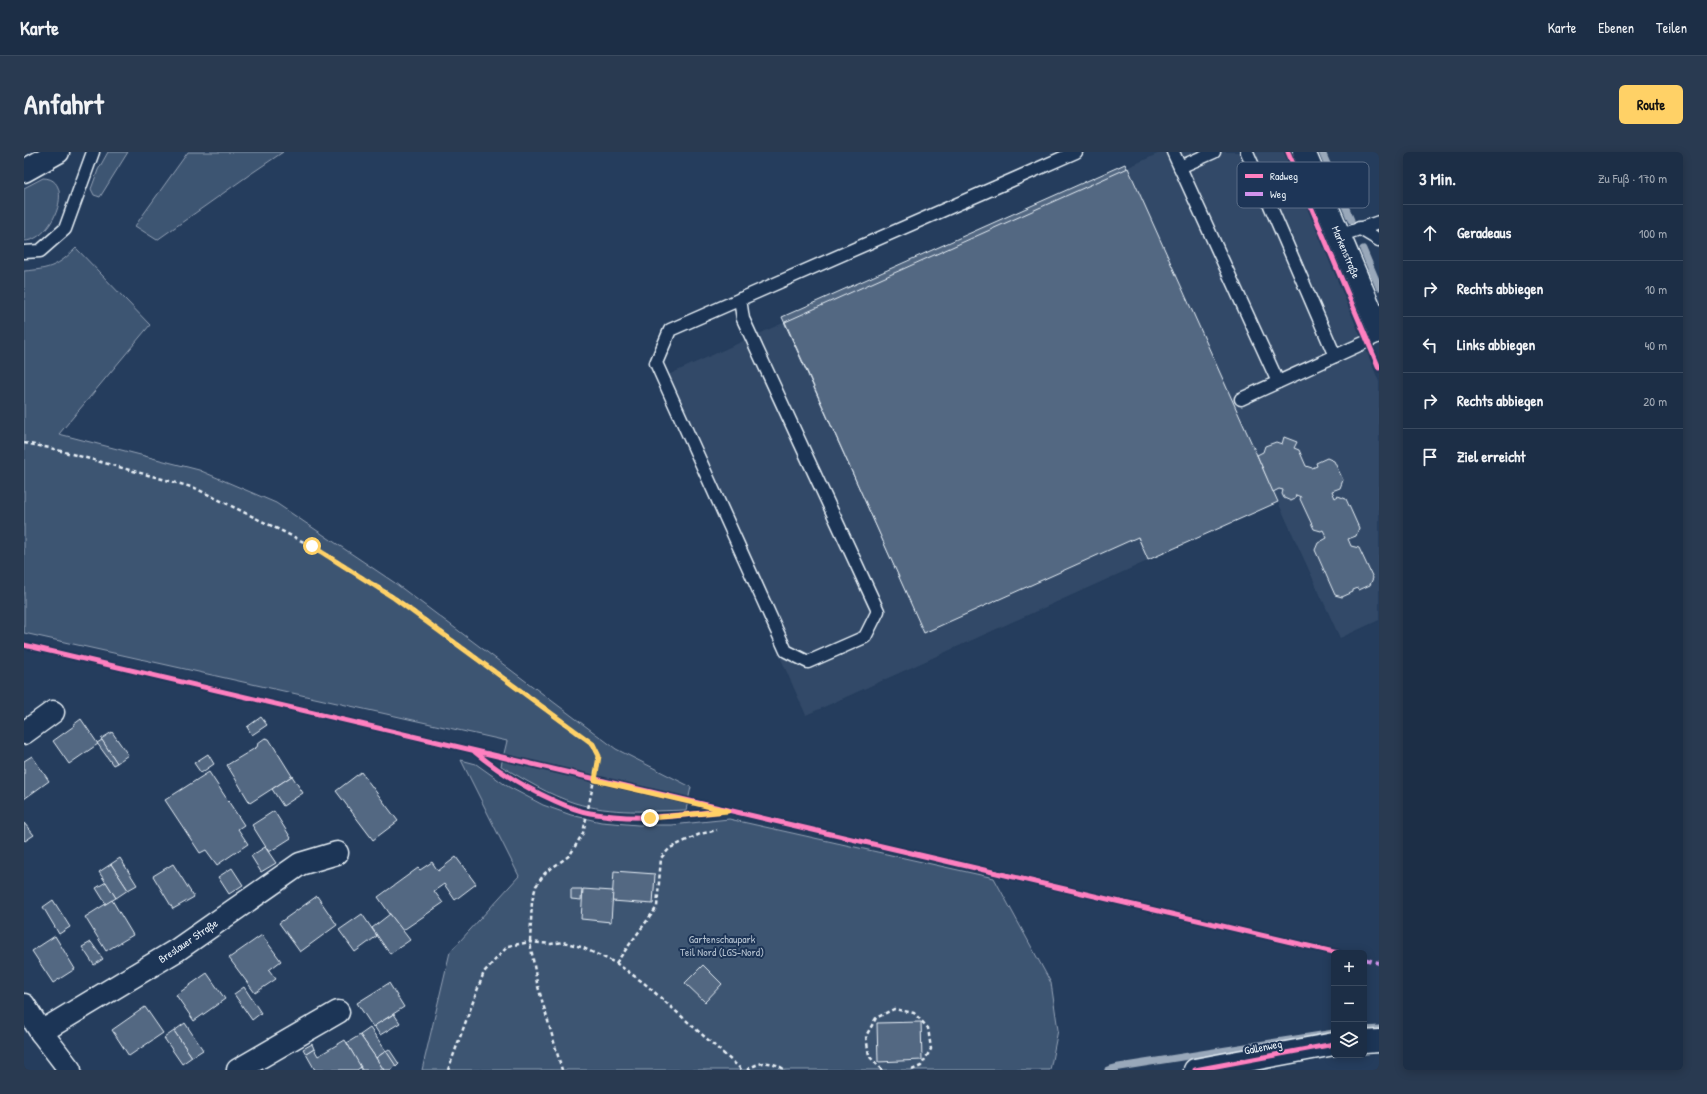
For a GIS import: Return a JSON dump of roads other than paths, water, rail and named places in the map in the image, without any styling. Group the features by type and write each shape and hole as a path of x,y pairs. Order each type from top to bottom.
{"street":[{"path":"24,171 58,152"},
{"name":"Markenstraße","path":"1304,152 1310,162"},
{"name":"Markenstraße","path":"1336,208 1349,232 1379,330"},
{"path":"24,732 53,712"},
{"name":"Breslauer Straße","path":"41,1032 177,950 300,864 336,853"},
{"path":"24,1006 41,1032 70,1070"},
{"path":"238,1070 338,1012"},
{"path":"1367,1042 1379,1041"},
{"name":"Gallenweg","path":"1195,1070 1331,1045"}],"lane":[{"path":"24,252 40,251 65,229 94,152"},
{"path":"740,299 743,319 878,611 865,637 808,662 786,651 656,363 670,330 740,299 1076,152"},
{"path":"1173,152 1278,382"},
{"path":"1180,167 1214,152"},
{"path":"1247,152 1251,162"},
{"path":"1271,208 1335,356"},
{"path":"1349,232 1379,222"},
{"path":"1349,232 1379,240"},
{"path":"1241,399 1379,336"}],"waterway":[{"path":"1322,152 1326,162"},
{"path":"1346,208 1351,220"},
{"path":"1363,249 1379,287"},
{"path":"1367,1030 1379,1029"},
{"path":"1108,1070 1331,1033"}],"park label":[{"name":"Gartenschaupark Teil Nord (LGS-Nord)","path":"722,945"}]}
